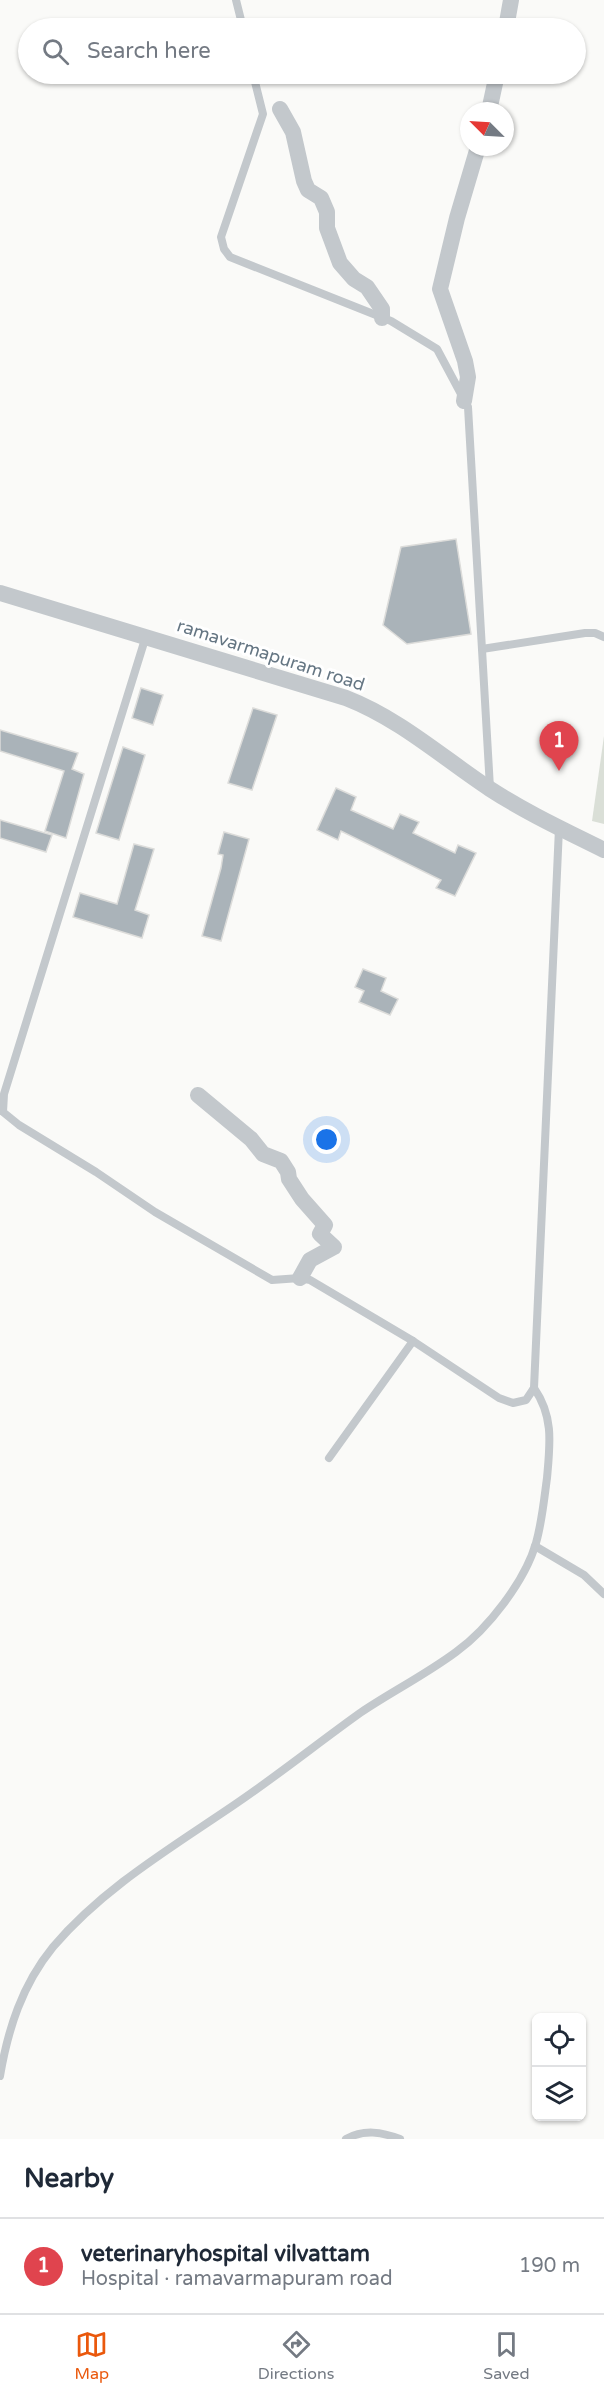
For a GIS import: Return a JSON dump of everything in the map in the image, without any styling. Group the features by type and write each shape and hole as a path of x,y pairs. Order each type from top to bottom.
{"street":[{"path":"508,18 511,0"},
{"path":"491,102 495,84"},
{"path":"280,109 293,132 308,190 321,198 327,212 327,228 340,263 354,279 367,287 382,309 382,318"},
{"path":"464,400 468,377 465,361 440,290 457,218 475,156"},
{"name":"ramavarmapuram road","path":"0,593 146,636 367,706 390,719 490,789 559,828 604,850"},
{"path":"198,1095 250,1138 263,1154 281,1161 302,1199 325,1225 320,1234 334,1247 310,1260 300,1278"}],"lane":[{"path":"236,0 240,18"},
{"path":"256,84 263,114 221,237 224,249 230,257 382,318 437,349 468,406 490,789"},
{"path":"482,649 585,633 594,633 604,637"},
{"path":"146,636 4,1094 3,1112 19,1125 96,1172 155,1212 272,1280 300,1278 310,1280 413,1341 499,1398 513,1403 526,1400 534,1388 559,828"},
{"path":"329,1458 413,1341"},
{"path":"0,2076 7,2037 20,2000 36,1970 72,1927 111,1890 282,1773 362,1712 458,1651 498,1611 525,1569 535,1546 543,1513 549,1451 548,1414 534,1388"},
{"path":"535,1546 584,1575 604,1594"},
{"path":"346,2139 360,2133 373,2132 400,2139"}],"shaded area":[{"path":"604,736 604,824 592,821"}],"building":[{"path":"456,539 471,634 407,644 383,625 401,547"},
{"path":"141,688 163,695 153,725 132,718"},
{"path":"253,708 277,715 252,790 228,783"},
{"path":"0,730 78,753 72,769 84,774 66,838 45,831 64,771 0,751"},
{"path":"123,747 145,755 119,840 96,833"},
{"path":"336,788 356,797 351,810 393,829 400,814 419,822 413,833 455,853 458,845 476,853 455,896 436,888 441,880 341,831 338,840 317,830"},
{"path":"0,820 52,835 46,852 0,838"},
{"path":"224,832 249,839 221,941 202,936 221,868 223,855 218,854"},
{"path":"134,844 154,849 135,910 149,915 142,938 73,917 80,893 117,904"},
{"path":"363,969 386,978 381,991 398,999 390,1015 359,1002 364,991 355,987"}],"place":[{"name":"veterinaryhospital vilvattam","path":"559,771"}]}
